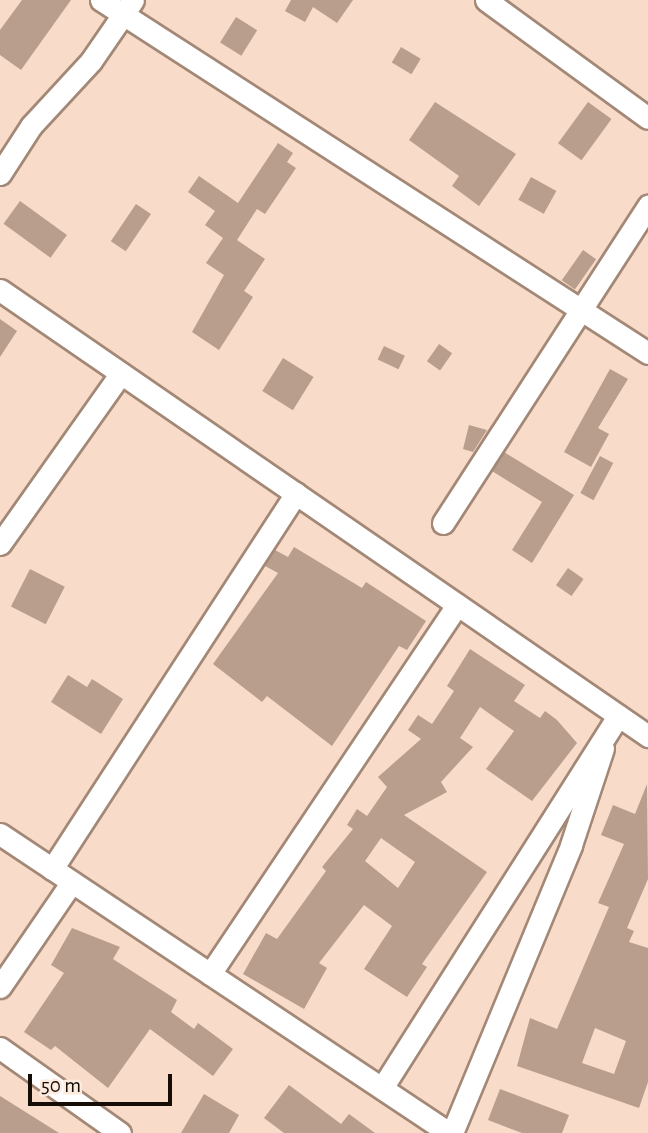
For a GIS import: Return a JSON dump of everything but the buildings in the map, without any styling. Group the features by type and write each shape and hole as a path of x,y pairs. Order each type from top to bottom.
{"street":[{"path":"101,0 128,7 648,353"},
{"path":"486,0 648,118"},
{"path":"0,174 31,126 91,61 128,7"},
{"path":"443,523 583,312 648,206"},
{"path":"0,290 648,736"},
{"path":"0,544 121,373"},
{"path":"52,869 296,493"},
{"path":"210,974 457,605"},
{"path":"382,1088 618,716"},
{"path":"0,834 451,1133 600,771 604,737"},
{"path":"0,987 72,882"},
{"path":"0,1048 120,1133"}]}
